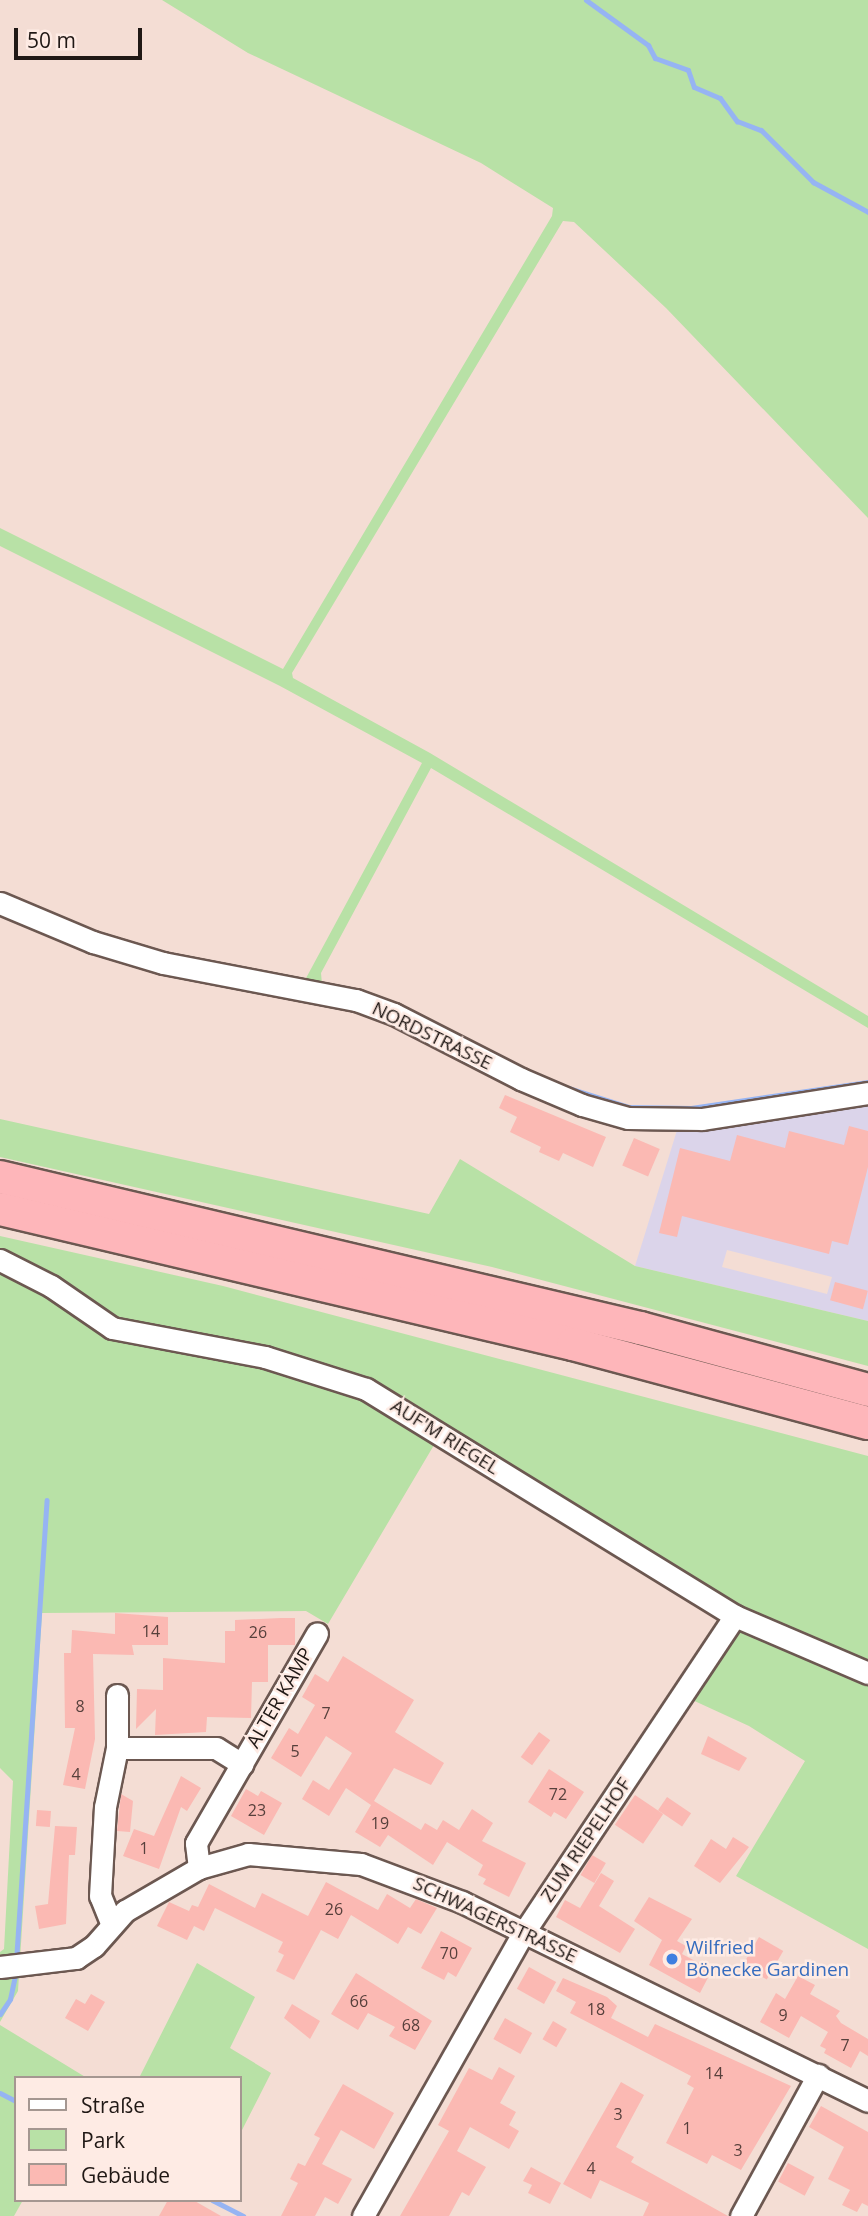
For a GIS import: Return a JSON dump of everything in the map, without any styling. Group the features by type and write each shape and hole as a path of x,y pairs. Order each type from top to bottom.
{"highway":[{"path":"0,1177 390,1267 868,1390"},
{"path":"0,1209 546,1338 868,1423"},
{"path":"817,1376 841,1368 868,1375"},
{"path":"795,1403 843,1433 868,1441"}],"street":[{"name":"NORDSTRASSE","path":"0,903 93,942 163,963 356,1000 394,1014 533,1084 628,1118 702,1119 868,1093"},
{"name":"AUF'M RIEGEL","path":"0,1260 41,1280 112,1328 265,1357 366,1389 735,1616 868,1673"},
{"name":"ZUM RIEPELHOF","path":"363,2216 524,1932 735,1616"},
{"name":"ALTER KAMP","path":"199,1868 196,1843 317,1633"},
{"path":"112,1925 100,1896 105,1807 117,1748 117,1695"},
{"name":"ALTER KAMP","path":"117,1748 216,1748 242,1764"},
{"name":"SCHWAGERSTRASSE","path":"13,1967 76,1958 125,1911 199,1868 248,1854 361,1864 420,1882 868,2101"},
{"path":"741,2216 818,2075"}],"shaded area":[{"path":"868,1102 868,1321 635,1266 678,1127","holes":["727,1250 832,1277 827,1294 722,1267"]}],"green space":[{"path":"162,0 868,0 868,518 666,308 574,222 563,221 292,673 293,678 430,753 868,1016 868,1028 431,768 321,973 322,984 305,980 422,763 280,686 0,546 0,528 283,669 552,216 553,208 481,163 248,53"},
{"path":"0,1119 429,1214 460,1159 635,1266 868,1321 868,1366 492,1267 0,1157"},
{"path":"0,1236 223,1286 868,1456 868,1949 736,1876 805,1761 749,1726 688,1698 720,1617 437,1440 328,1624 306,1611 42,1613 18,1991 0,2022 0,1952 4,1949 13,1781 0,1768"},
{"path":"197,1963 255,1997 230,2048 271,2073 242,2130 242,2076 140,2076"},
{"path":"0,2025 84,2076 14,2076 14,2202 22,2202 14,2216 0,2216"}],"building":[{"path":"505,1095 606,1137 593,1167 563,1153 559,1161 539,1152 541,1147 510,1132 517,1117 499,1108"},
{"path":"849,1126 868,1131 868,1167 848,1245 832,1241 829,1254 682,1216 677,1237 659,1233 680,1148 730,1161 737,1135 785,1148 789,1131 844,1145"},
{"path":"634,1138 660,1149 648,1177 622,1166"},
{"path":"835,1282 868,1291 863,1309 830,1300"},
{"path":"115,1613 168,1617 168,1645 132,1645 134,1655 93,1654 95,1739 85,1789 63,1785 75,1728 65,1728 64,1653 71,1653 72,1630 115,1634"},
{"path":"295,1618 295,1645 268,1645 268,1682 252,1682 251,1718 207,1717 206,1732 155,1735 156,1709 136,1729 137,1689 163,1690 163,1658 225,1663 225,1631 235,1631 235,1620"},
{"path":"343,1656 414,1700 395,1732 444,1763 431,1785 394,1768 374,1801 421,1830 425,1823 437,1830 443,1820 459,1830 472,1809 493,1823 482,1841 526,1863 509,1897 483,1884 486,1879 478,1875 483,1865 447,1842 433,1865 388,1835 380,1847 355,1832 371,1805 346,1788 329,1816 302,1799 313,1780 329,1790 352,1753 326,1736 301,1777 271,1758 289,1728 298,1734 315,1705 302,1697 315,1674 328,1682"},
{"path":"539,1732 550,1740 532,1765 521,1757"},
{"path":"708,1736 747,1758 739,1771 701,1754"},
{"path":"549,1769 584,1792 566,1819 554,1812 551,1817 528,1802"},
{"path":"181,1776 201,1788 187,1811 181,1807 159,1869 123,1856 134,1829 154,1836"},
{"path":"246,1789 258,1796 261,1791 282,1803 264,1835 231,1816"},
{"path":"121,1794 133,1801 130,1832 117,1831"},
{"path":"635,1795 663,1814 643,1844 615,1825"},
{"path":"667,1797 691,1813 682,1826 658,1810"},
{"path":"37,1810 51,1811 50,1827 36,1826"},
{"path":"55,1826 77,1827 75,1855 69,1855 66,1924 39,1929 35,1906 48,1904"},
{"path":"733,1837 749,1847 720,1883 694,1866 711,1839 726,1849"},
{"path":"592,1855 606,1863 594,1883 580,1875"},
{"path":"601,1873 614,1881 599,1906 635,1929 620,1953 556,1917 565,1900 580,1908"},
{"path":"326,1882 378,1910 387,1894 410,1908 416,1899 437,1908 421,1934 408,1927 398,1944 351,1915 338,1939 321,1930 294,1980 276,1971 284,1955 278,1952 283,1942 215,1908 204,1931 194,1926 187,1940 157,1926 169,1902 189,1911 192,1905 198,1907 209,1884 255,1908 262,1893 308,1916"},
{"path":"649,1897 692,1919 677,1941 686,1946 682,1954 712,1970 700,1993 649,1965 662,1940 634,1921"},
{"path":"441,1931 472,1948 456,1977 448,1972 444,1980 421,1968"},
{"path":"759,1937 783,1951 767,1980 743,1966"},
{"path":"529,1967 556,1982 544,2004 517,1989"},
{"path":"356,1973 432,2021 415,2050 389,2036 395,2027 368,2013 358,2030 331,2014"},
{"path":"798,1976 815,1985 810,1994 840,2011 836,2016 841,2023 868,2039 868,2056 860,2051 851,2068 824,2053 826,2049 820,2046 828,2032 801,2016 789,2038 760,2022 776,1993 785,1999"},
{"path":"563,1978 607,1997 617,2006 611,2018 648,2037 655,2024 791,2086 741,2170 712,2155 707,2164 666,2143 694,2088 687,2084 691,2076 570,2013 576,2002 556,1991"},
{"path":"91,1994 105,2002 88,2031 65,2018 76,1999 85,2004"},
{"path":"292,2004 320,2021 310,2039 284,2018"},
{"path":"505,2018 532,2033 520,2054 493,2039"},
{"path":"553,2021 567,2029 556,2047 542,2039"},
{"path":"499,2067 515,2076 500,2103 516,2112 509,2125 519,2131 509,2149 470,2127 457,2151 486,2167 469,2196 462,2192 449,2216 400,2216 449,2131 438,2125 469,2068 492,2080"},
{"path":"621,2082 644,2095 616,2147 634,2157 631,2162 728,2216 643,2216 649,2203 600,2180 591,2199 563,2184"},
{"path":"343,2084 394,2113 374,2149 341,2130 322,2164 352,2179 338,2204 325,2197 315,2216 281,2216 298,2183 290,2179 298,2163 305,2166 320,2138 314,2135"},
{"path":"821,2106 868,2132 868,2206 862,2203 857,2212 842,2205 850,2190 828,2179 844,2147 809,2127"},
{"path":"788,2163 814,2177 805,2196 778,2182"},
{"path":"531,2167 561,2183 550,2204 528,2193 532,2185 523,2181"},
{"path":"167,2202 196,2202 221,2216 159,2216"}],"waterway":[{"path":"586,0 648,45 655,58 688,70 694,87 720,98 737,121 761,130 813,182 868,212"},
{"path":"568,1088 629,1107 691,1108 868,1082"},
{"path":"16,1961 47,1500"},
{"path":"0,2014 10,1999 16,1971"},
{"path":"0,2093 14,2100"},
{"path":"216,2202 243,2216"}],"place":[{"name":"Wilfried Bönecke Gardinen","path":"672,1959"}]}
